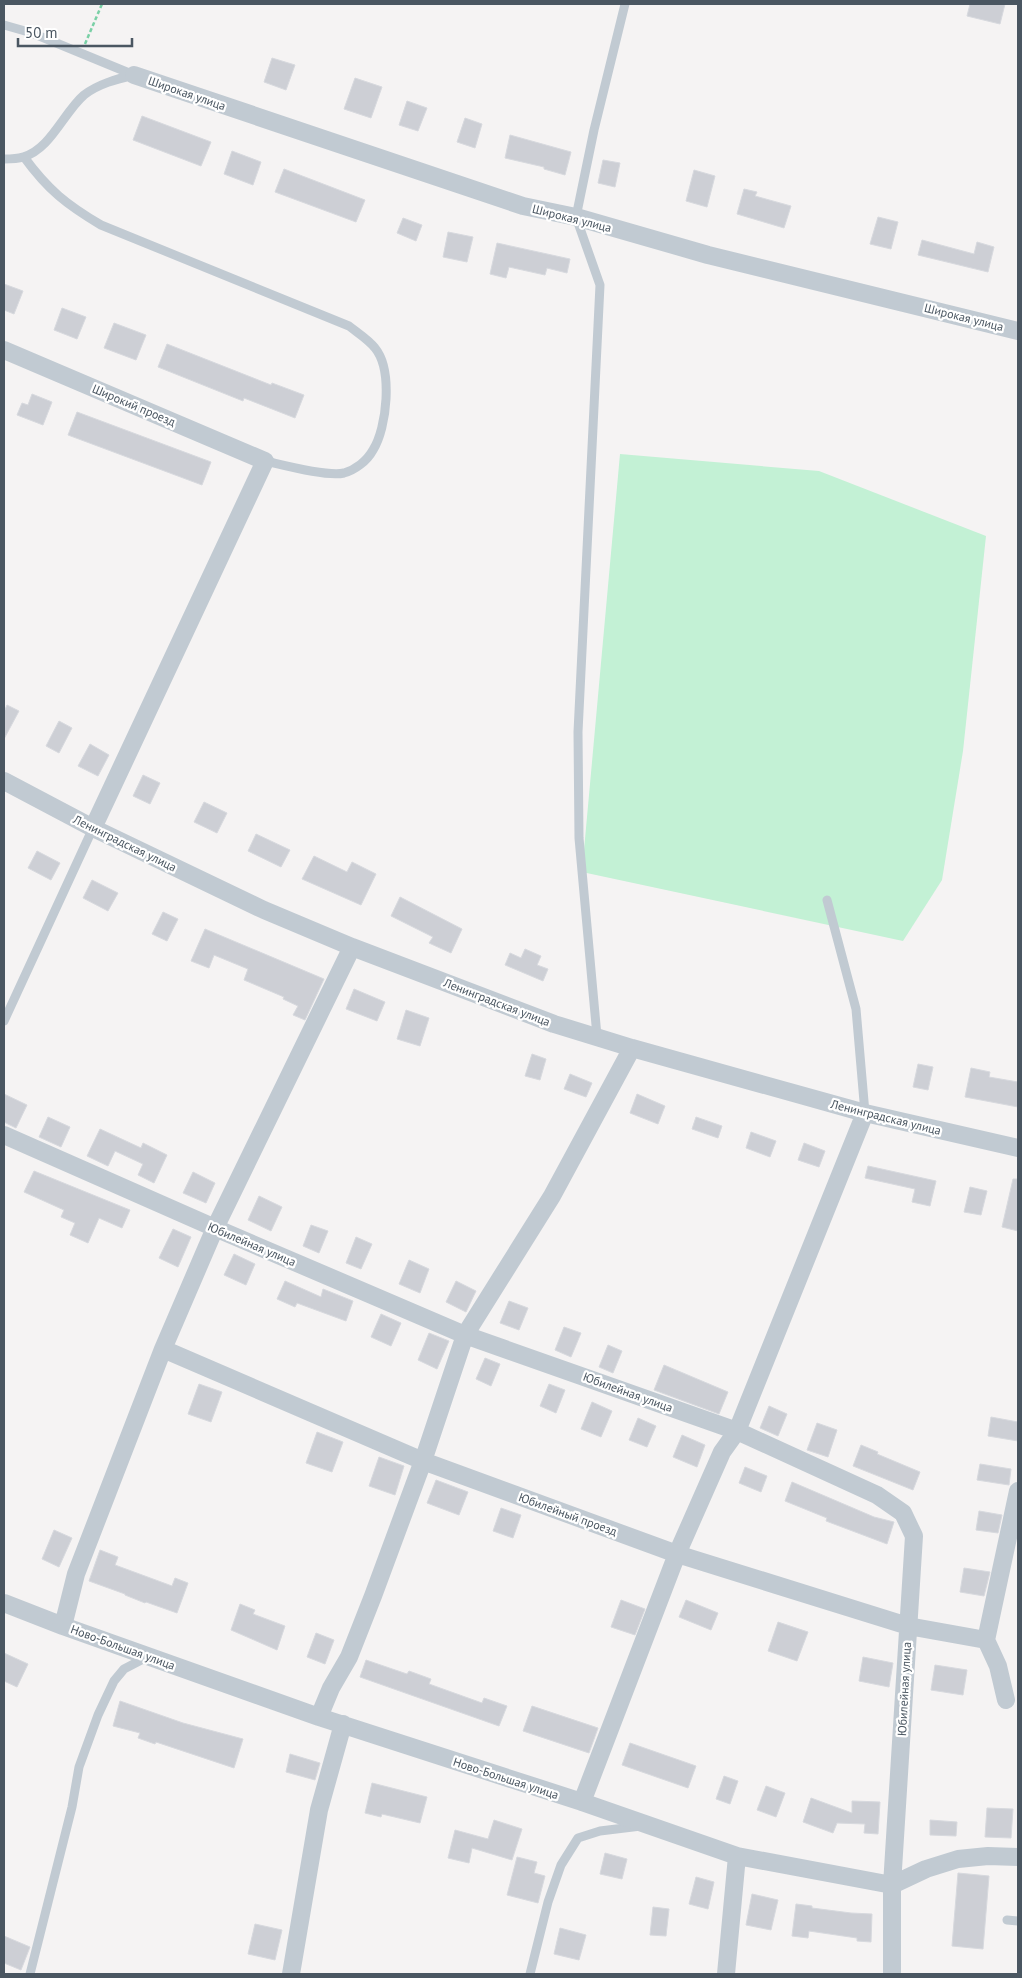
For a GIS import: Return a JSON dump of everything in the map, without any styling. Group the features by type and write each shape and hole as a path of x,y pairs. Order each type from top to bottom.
{"street":[{"name":"Широкая улица","path":"134,75 523,206 576,217 708,255 1018,331"},
{"name":"Широкий проезд","path":"4,350 265,461"},
{"path":"93,828 265,461"},
{"name":"Ленинградская улица","path":"4,781 93,828 264,910 554,1024 632,1048 865,1113 1018,1148"},
{"path":"63,1626 76,1574 163,1349 215,1228 352,946"},
{"path":"319,1717 331,1688 349,1657 423,1461 465,1334 552,1196 632,1048"},
{"path":"582,1802 677,1554 722,1452 737,1431 865,1113"},
{"name":"Юбилейная улица","path":"4,1135 215,1228 465,1334 737,1431 876,1495 903,1513 914,1536 892,1885 892,1974"},
{"name":"Юбилейный проезд","path":"163,1349 423,1461 677,1554 908,1626 986,1640"},
{"path":"1006,1700 998,1666 986,1640 1018,1491"},
{"name":"Ново-Большая улица","path":"4,1602 63,1626 319,1717 582,1802 738,1856 892,1885"},
{"path":"291,1974 319,1810 342,1724"},
{"path":"726,1974 738,1856"},
{"path":"892,1885 926,1869 958,1859 988,1856 1018,1857"}],"lane":[{"path":"597,1036 579,838 578,732 600,285 576,217 594,130 625,4"},
{"path":"4,26 32,33 134,75"},
{"path":"4,160 24,157 37,150 54,134 72,107 86,94 110,81 134,75"},
{"path":"24,157 47,186 74,209 101,226 349,326 376,348 383,364 385,381 386,404 382,431 373,451 357,468 342,474 308,470 265,461"},
{"path":"4,1021 93,828"},
{"path":"828,900 856,1009 865,1113"},
{"path":"30,1974 72,1806 79,1767 98,1715 114,1681 124,1669 149,1656"},
{"path":"530,1974 548,1902 561,1864 578,1838 600,1831 650,1825"},
{"path":"1007,1920 1018,1921"}],"path":[{"path":"82,53 102,4"}],"green space":[{"path":"620,454 819,471 986,536 963,751 942,880 903,941 582,872"}],"building":[{"path":"970,4 1005,4 1000,24 967,16"},
{"path":"272,58 295,65 286,90 264,82"},
{"path":"355,78 382,87 371,118 344,109"},
{"path":"407,101 427,108 418,131 399,125"},
{"path":"142,116 211,142 201,166 133,140"},
{"path":"465,118 482,124 475,148 457,142"},
{"path":"510,135 571,152 565,175 544,169 544,167 505,158"},
{"path":"232,151 261,162 253,185 224,174"},
{"path":"603,160 620,163 615,187 598,183"},
{"path":"284,169 365,200 356,222 275,192"},
{"path":"694,170 715,176 707,207 686,201"},
{"path":"744,189 757,192 755,196 791,206 784,228 737,214"},
{"path":"878,217 898,222 891,249 870,244"},
{"path":"403,218 422,225 416,241 397,233"},
{"path":"448,232 473,237 467,262 443,257"},
{"path":"922,240 974,254 977,242 994,247 988,272 918,255"},
{"path":"497,243 570,259 567,273 547,268 545,275 509,267 506,278 490,274"},
{"path":"4,284 23,291 14,314 4,310"},
{"path":"62,308 86,317 77,339 54,330"},
{"path":"114,323 146,335 136,360 104,348"},
{"path":"167,344 271,385 272,383 304,395 295,418 244,398 243,401 158,367"},
{"path":"32,394 52,402 43,425 17,415 22,403 28,405"},
{"path":"77,412 211,462 202,485 68,435"},
{"path":"7,705 19,711 4,739 4,712"},
{"path":"59,721 72,728 59,753 46,746"},
{"path":"90,744 109,755 98,776 78,766"},
{"path":"143,775 160,783 150,804 133,796"},
{"path":"204,802 227,813 217,833 194,822"},
{"path":"256,834 290,850 281,867 248,851"},
{"path":"37,851 60,863 51,880 28,868"},
{"path":"314,856 347,872 352,862 376,874 361,905 302,879"},
{"path":"92,880 118,893 108,911 83,898"},
{"path":"400,897 462,929 451,953 429,943 433,937 391,916"},
{"path":"163,912 178,919 167,941 152,934"},
{"path":"205,929 324,979 305,1020 293,1015 298,1006 283,999 284,997 244,980 248,969 214,955 209,968 191,961"},
{"path":"525,949 541,956 537,965 548,969 543,981 505,965 510,953 521,958"},
{"path":"354,989 385,1002 377,1021 346,1009"},
{"path":"406,1010 429,1018 420,1046 397,1039"},
{"path":"532,1054 546,1059 540,1080 525,1076"},
{"path":"918,1064 933,1067 928,1090 913,1087"},
{"path":"971,1068 990,1072 989,1077 1018,1082 1018,1107 965,1097"},
{"path":"570,1074 592,1083 586,1097 564,1089"},
{"path":"4,1094 27,1105 16,1128 4,1122"},
{"path":"637,1094 665,1106 658,1124 630,1113"},
{"path":"48,1117 70,1127 61,1147 39,1137"},
{"path":"696,1117 722,1126 718,1138 692,1129"},
{"path":"100,1129 141,1148 143,1143 167,1155 154,1183 138,1175 143,1164 115,1151 108,1166 87,1156"},
{"path":"751,1132 776,1141 770,1157 746,1148"},
{"path":"804,1143 825,1151 819,1167 798,1160"},
{"path":"868,1166 936,1181 930,1206 912,1202 915,1189 865,1178"},
{"path":"34,1171 130,1210 122,1228 99,1218 88,1243 70,1235 75,1223 61,1217 64,1210 24,1192"},
{"path":"193,1172 215,1183 206,1203 183,1193"},
{"path":"1013,1179 1018,1179 1018,1231 1002,1227"},
{"path":"970,1187 987,1191 981,1215 964,1212"},
{"path":"259,1196 282,1207 271,1231 248,1220"},
{"path":"311,1225 328,1231 319,1253 303,1246"},
{"path":"173,1229 191,1237 178,1267 159,1258"},
{"path":"356,1237 372,1244 361,1269 346,1263"},
{"path":"234,1254 255,1264 246,1285 224,1275"},
{"path":"409,1260 429,1269 420,1293 399,1284"},
{"path":"285,1281 321,1297 323,1289 353,1301 346,1321 297,1303 295,1307 277,1299"},
{"path":"456,1281 476,1291 466,1312 446,1302"},
{"path":"509,1301 528,1308 519,1330 500,1323"},
{"path":"381,1314 401,1323 391,1346 371,1337"},
{"path":"564,1327 581,1333 571,1357 555,1350"},
{"path":"429,1333 449,1341 437,1369 418,1360"},
{"path":"608,1345 622,1351 613,1373 599,1367"},
{"path":"485,1358 500,1364 491,1386 476,1379"},
{"path":"664,1365 728,1392 719,1414 654,1390"},
{"path":"199,1384 222,1392 211,1422 188,1414"},
{"path":"549,1384 565,1390 556,1413 540,1406"},
{"path":"592,1402 612,1411 601,1437 581,1429"},
{"path":"769,1406 787,1414 778,1436 760,1428"},
{"path":"991,1417 1018,1422 1018,1441 988,1436"},
{"path":"638,1418 656,1426 647,1447 629,1440"},
{"path":"817,1423 837,1430 828,1457 807,1450"},
{"path":"317,1432 343,1442 332,1472 306,1463"},
{"path":"682,1435 705,1445 697,1467 673,1457"},
{"path":"861,1445 878,1452 877,1454 920,1472 913,1490 853,1466"},
{"path":"379,1457 404,1466 395,1495 369,1486"},
{"path":"980,1464 1011,1469 1009,1485 977,1480"},
{"path":"745,1467 767,1476 761,1492 739,1483"},
{"path":"436,1480 468,1492 459,1515 427,1503"},
{"path":"792,1482 874,1517 894,1522 887,1544 826,1521 827,1518 785,1501"},
{"path":"501,1508 521,1515 513,1538 493,1531"},
{"path":"979,1511 1002,1515 998,1533 976,1530"},
{"path":"54,1530 72,1538 59,1567 42,1559"},
{"path":"100,1550 118,1557 115,1565 172,1586 175,1578 188,1583 177,1613 145,1603 89,1581"},
{"path":"964,1568 990,1572 984,1596 960,1592"},
{"path":"621,1600 645,1609 635,1635 611,1627"},
{"path":"686,1600 718,1613 711,1630 679,1617"},
{"path":"240,1604 255,1610 253,1614 285,1626 277,1650 231,1630"},
{"path":"778,1622 808,1632 797,1661 768,1651"},
{"path":"316,1633 334,1640 325,1664 307,1657"},
{"path":"4,1653 28,1664 17,1687 4,1681"},
{"path":"863,1657 893,1663 889,1687 859,1681"},
{"path":"366,1660 407,1674 409,1671 431,1679 429,1684 482,1703 484,1698 507,1706 499,1726 360,1677"},
{"path":"935,1665 967,1670 963,1695 931,1690"},
{"path":"120,1701 183,1723 243,1739 234,1768 156,1742 155,1744 138,1738 140,1733 113,1726"},
{"path":"532,1706 598,1728 589,1753 523,1731"},
{"path":"630,1743 696,1766 688,1788 622,1765"},
{"path":"290,1754 320,1763 315,1780 286,1772"},
{"path":"724,1776 738,1781 730,1804 716,1799"},
{"path":"372,1783 427,1797 420,1823 382,1814 381,1817 365,1813"},
{"path":"766,1786 785,1793 776,1817 757,1810"},
{"path":"811,1798 852,1813 852,1801 880,1802 878,1834 864,1833 865,1824 837,1823 833,1833 803,1822"},
{"path":"987,1808 1013,1809 1011,1838 985,1837"},
{"path":"494,1820 522,1829 512,1860 472,1848 469,1863 448,1858 455,1830 488,1839"},
{"path":"930,1820 957,1822 956,1836 930,1835"},
{"path":"605,1853 627,1859 622,1879 600,1874"},
{"path":"517,1857 537,1862 534,1873 545,1876 538,1903 507,1895"},
{"path":"958,1873 989,1876 983,1949 952,1946"},
{"path":"696,1877 714,1882 708,1909 689,1904"},
{"path":"752,1894 778,1900 771,1930 746,1925"},
{"path":"796,1904 812,1906 812,1908 872,1914 871,1942 809,1931 808,1938 792,1936"},
{"path":"653,1907 669,1909 666,1936 650,1935"},
{"path":"255,1924 282,1930 275,1960 248,1954"},
{"path":"560,1928 586,1935 579,1960 554,1954"},
{"path":"4,1936 30,1947 21,1970 4,1963"}]}
